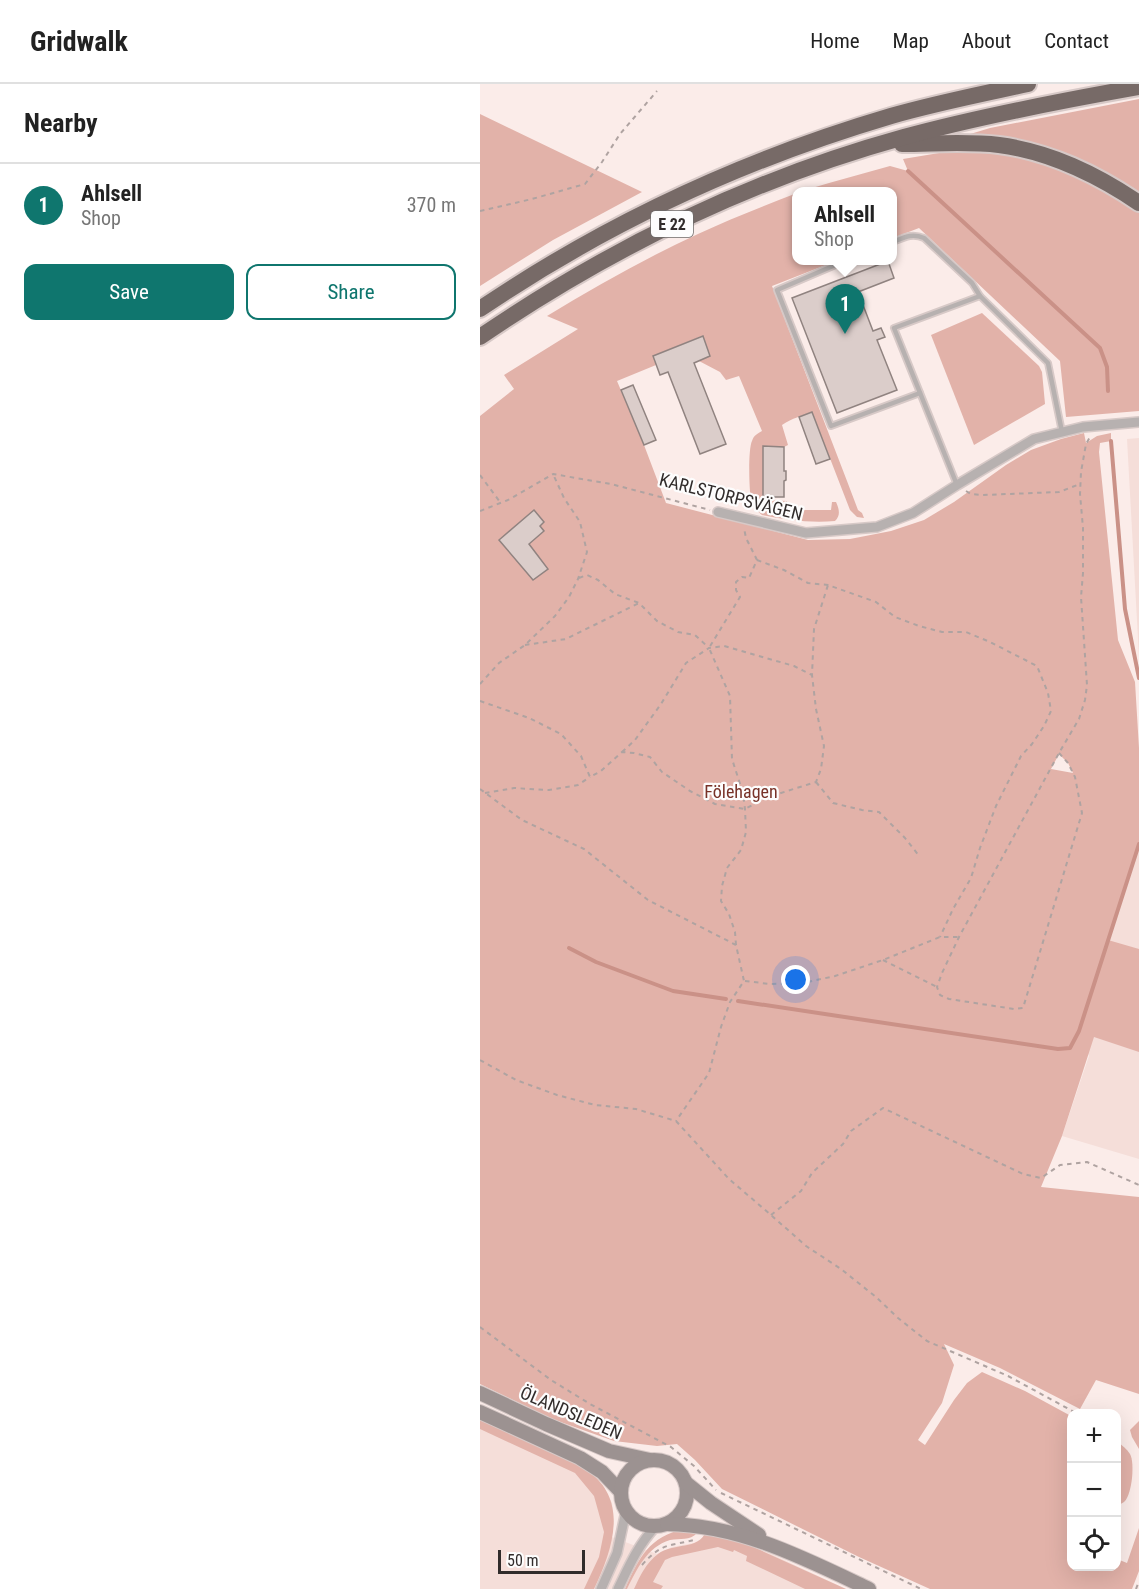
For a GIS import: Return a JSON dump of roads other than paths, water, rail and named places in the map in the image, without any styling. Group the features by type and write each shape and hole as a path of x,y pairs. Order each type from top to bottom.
{"highway":[{"path":"932,105 983,84"},
{"name":"E 22","path":"480,309 558,258 661,203 736,170 839,132 932,105 1028,84"},
{"name":"E 22","path":"480,337 520,309 621,250 672,224 792,174 906,136 996,115 1139,87"},
{"path":"880,144 968,143 1027,150 1073,165 1139,203"}],"main road":[{"name":"ÖLANDSLEDEN","path":"480,1392 546,1424 609,1450 672,1465 681,1473 687,1489 706,1511 741,1524 778,1547"},
{"name":"ÖLANDSLEDEN","path":"480,1412 580,1458 602,1472 621,1492 626,1511 636,1521 646,1525 701,1526 735,1533 778,1547 869,1589"},
{"path":"621,1492 622,1483 633,1467 650,1460"},
{"name":"ÖLANDSLEDEN","path":"687,1489 714,1497 741,1524"},
{"path":"662,1525 676,1518 685,1506 687,1489"}],"street":[{"name":"KARLSTORPSVÄGEN","path":"718,512 806,532 877,527 914,513 1034,439 1083,427 1139,422"},
{"path":"602,1589 617,1553 626,1511"},
{"path":"618,1589 645,1538 662,1525"}],"lane":[{"path":"897,240 909,235 924,238 972,283 980,296 1048,363 1062,432"},
{"path":"837,265 777,290 831,426 920,393"},
{"path":"957,485 894,328 980,296"}],"waterway":[{"path":"908,171 1100,348 1107,367 1108,391"},
{"path":"1111,441 1125,609 1139,678"},
{"path":"738,1001 1058,1049 1070,1048 1079,1031 1139,844"},
{"path":"569,948 596,962 673,991 726,999"}],"place":[{"name":"Ahlsell","path":"845,334"}],"park label":[{"name":"Fölehagen","path":"741,792"}]}
